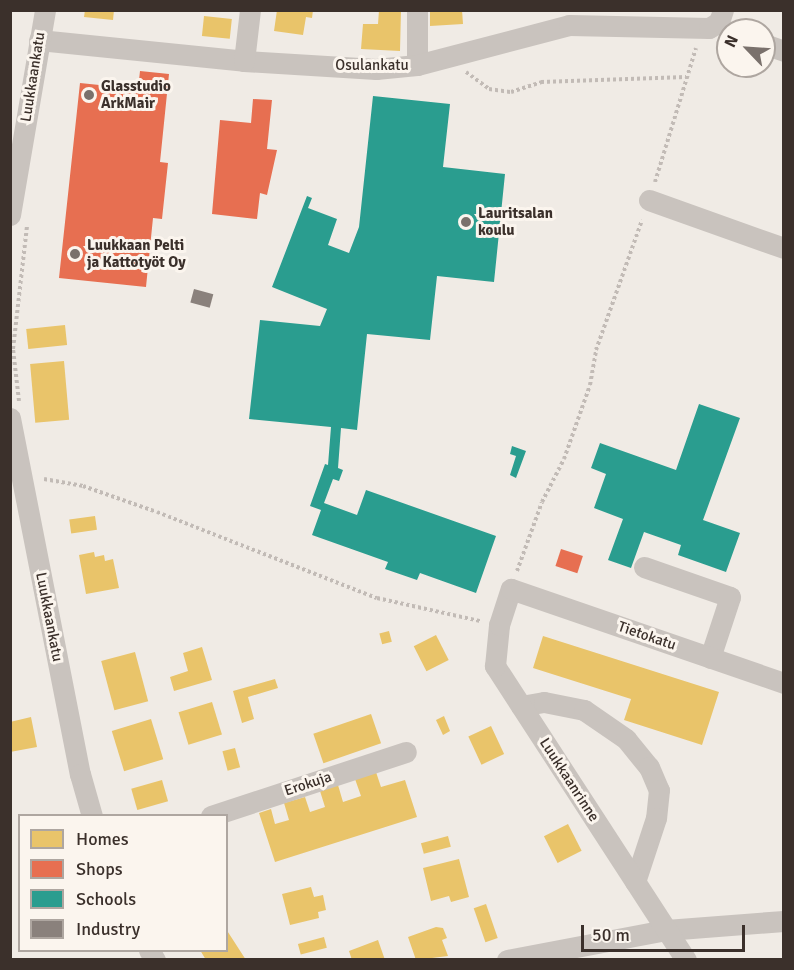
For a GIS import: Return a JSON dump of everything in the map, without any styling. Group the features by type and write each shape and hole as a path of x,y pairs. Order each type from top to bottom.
{"street":[{"name":"Luukkaankatu","path":"19,219 39,40 45,10"},
{"path":"244,61 250,10"},
{"path":"417,10 417,65"},
{"name":"Osulankatu","path":"39,40 244,61 376,69 417,65 569,25 716,23"},
{"path":"649,200 783,248"},
{"name":"Luukkaankatu","path":"16,413 23,478 80,774 91,814"},
{"path":"644,567 730,597 710,658"},
{"name":"Luukkaanrinne","path":"511,589 499,626 495,666 686,960"},
{"name":"Tietokatu","path":"511,589 783,683"},
{"path":"521,706 544,702 584,710 626,740 649,767 659,790 656,818 635,882"},
{"name":"Erokuja","path":"217,814 406,752"},
{"path":"507,960 666,930 783,921"}],"path":[{"path":"511,589 542,502 564,459 590,385 596,350 649,200 687,77 716,26"},
{"path":"464,70 489,89 511,92 541,82 687,77"},
{"path":"16,413 13,349 19,219"},
{"path":"23,478 83,486 287,561 377,598 499,626"}],"building: Homes":[{"path":"85,10 114,10 113,20 84,17"},
{"path":"277,10 313,10 312,18 306,17 303,35 274,31"},
{"path":"379,10 401,10 400,51 361,49 363,24 378,24"},
{"path":"430,10 462,10 463,24 430,26"},
{"path":"204,16 232,19 230,39 202,36"},
{"path":"65,325 67,345 28,349 26,329"},
{"path":"64,361 69,420 35,423 30,364"},
{"path":"95,516 97,530 71,533 69,520"},
{"path":"94,552 95,557 104,555 105,561 113,559 119,588 86,594 79,555"},
{"path":"389,631 392,642 382,644 379,634"},
{"path":"436,635 449,660 426,671 414,646"},
{"path":"543,636 719,692 702,745 624,720 631,699 533,668"},
{"path":"202,647 212,680 174,691 170,677 188,671 183,653"},
{"path":"135,652 148,701 114,710 101,661"},
{"path":"275,679 278,688 248,697 254,719 242,723 233,691"},
{"path":"212,702 222,735 188,745 179,712"},
{"path":"371,714 381,743 323,763 313,734"},
{"path":"444,716 450,731 443,735 436,720"},
{"path":"31,717 37,747 10,752 10,722"},
{"path":"151,719 163,759 124,771 112,731"},
{"path":"491,726 504,754 481,765 468,737"},
{"path":"235,748 240,767 228,771 222,751"},
{"path":"376,772 381,787 405,780 417,817 275,862 259,813 271,809 275,824 289,820 284,803 305,797 310,812 325,807 320,791 338,785 343,802 361,796 355,779"},
{"path":"162,780 168,801 137,810 131,789"},
{"path":"568,824 582,851 558,863 544,836"},
{"path":"448,836 451,847 424,854 421,843"},
{"path":"459,859 469,897 451,902 449,896 431,901 423,868"},
{"path":"311,887 314,897 323,895 326,910 318,912 319,918 290,925 282,894"},
{"path":"486,904 498,938 485,942 474,908"},
{"path":"436,927 443,928 447,938 442,940 448,956 416,960 408,937"},
{"path":"228,932 246,960 206,960 201,952 228,952"},
{"path":"324,937 327,948 301,955 298,944"},
{"path":"378,940 385,960 352,960 349,951"}],"building: Shops":[{"path":"140,71 169,74 160,162 168,163 162,219 153,218 146,287 59,278 80,83 138,89"},
{"path":"253,99 272,100 267,149 277,150 267,195 260,193 257,219 212,214 220,120 251,123"},
{"path":"561,549 583,556 577,573 555,566"}],"building: Schools":[{"path":"373,96 450,104 443,167 505,174 494,282 437,276 430,340 367,334 357,430 341,428 338,468 343,470 339,481 333,479 324,503 357,515 366,490 496,536 476,593 420,573 417,580 385,569 388,562 312,535 321,510 310,506 325,464 328,465 331,427 249,419 260,320 320,326 327,309 272,287 307,196 312,198 308,208 337,219 328,245 349,253 359,227"},
{"path":"699,404 740,418 703,520 740,533 726,572 678,555 681,545 644,532 631,568 608,560 623,519 594,508 606,474 591,468 600,443 676,470"},
{"path":"512,446 526,451 516,478 510,475 516,456 510,454"}],"building: Industry":[{"path":"194,289 213,294 210,308 190,303"}],"place":[{"name":"Glasstudio ArkMair","path":"89,95"},
{"name":"Lauritsalan koulu","path":"466,222"},
{"name":"Luukkaan Pelti ja Kattotyöt Oy","path":"75,254"}]}
